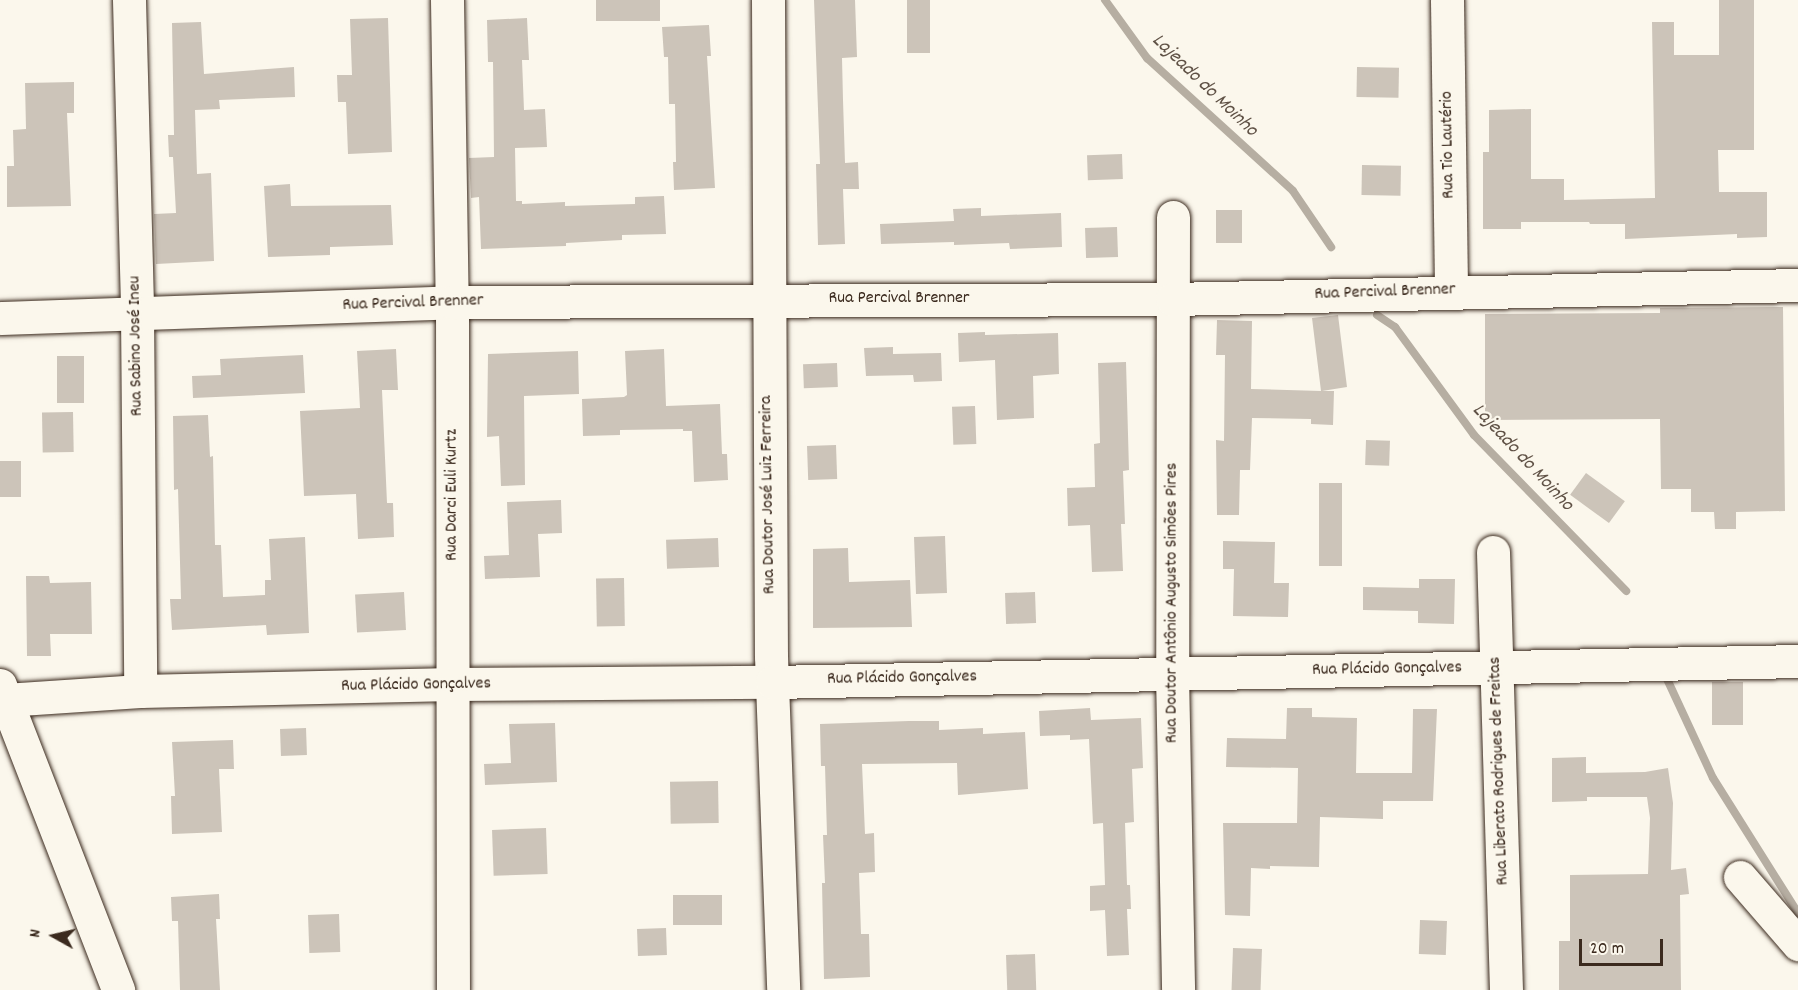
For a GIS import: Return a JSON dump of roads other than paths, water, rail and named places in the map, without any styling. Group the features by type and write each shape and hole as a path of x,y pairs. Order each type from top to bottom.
{"street":[{"name":"Rua Sabino José Ineu","path":"129,0 137,313 140,691"},
{"name":"Rua Darci Euli Kurtz","path":"447,0 452,302 453,990"},
{"name":"Rua Doutor José Luiz Ferreira","path":"768,0 767,300 772,682 783,990"},
{"name":"Rua Tio Lautério","path":"1447,0 1451,291"},
{"name":"Rua Doutor Antônio Augusto Simões Pires","path":"1173,217 1172,673 1178,990"},
{"name":"Rua Percival Brenner","path":"0,318 452,302 1172,299 1798,285"},
{"name":"Rua Liberato Rodrigues de Freitas","path":"1493,552 1506,990"},
{"name":"Rua Plácido Gonçalves","path":"3,692 453,684 772,682 1172,673 1497,669 1798,660"},
{"path":"3,692 118,990"},
{"path":"1740,877 1798,944"}],"waterway":[{"name":"Lajeado do Moinho","path":"1105,0 1147,58 1293,191 1331,247"},
{"name":"Lajeado do Moinho","path":"1377,315 1395,327 1474,435 1626,591"},
{"name":"Lajeado do Moinho","path":"1667,679 1713,778 1798,913"}]}
